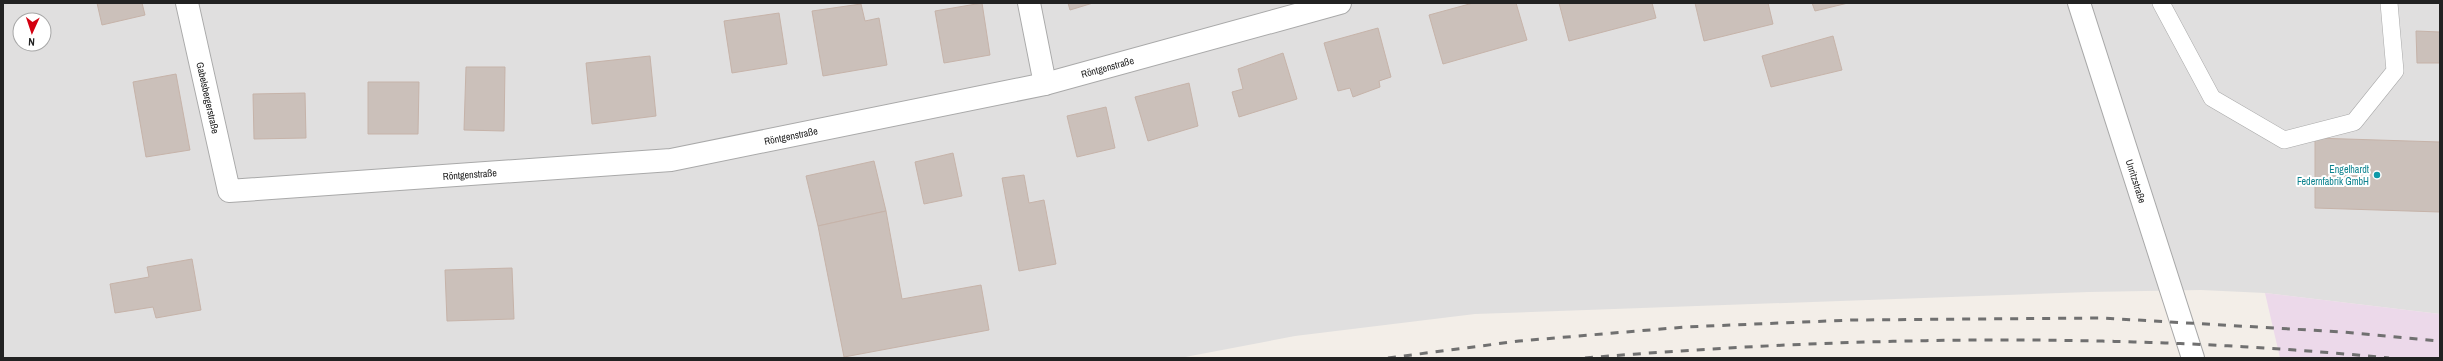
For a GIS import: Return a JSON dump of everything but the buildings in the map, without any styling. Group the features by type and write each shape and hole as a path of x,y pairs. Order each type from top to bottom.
{"street":[{"name":"Gabelsbergerstraße","path":"187,3 229,191"},
{"path":"1029,3 1045,84"},
{"name":"Röntgenstraße","path":"229,191 671,160 1045,84 1340,3"},
{"name":"Unritzstraße","path":"2079,3 2193,358"}],"lane":[{"path":"2161,3 2212,98 2284,140 2354,122 2395,71 2388,3"}],"shaded area":[{"path":"3,3 2440,3 2440,314 2265,293 2201,290 2089,292 1475,314 1295,336 1180,358 3,358"},
{"path":"2265,293 2440,314 2440,358 2280,358"}],"railway":[{"path":"1388,358 1519,341 1685,327 1852,320 2102,318 2343,332 2440,341"},
{"path":"1585,358 1786,345 1886,341 1987,340 2188,344 2389,358"}],"place":[{"name":"Engelhardt Federnfabrik GmbH","path":"2377,175"}]}
